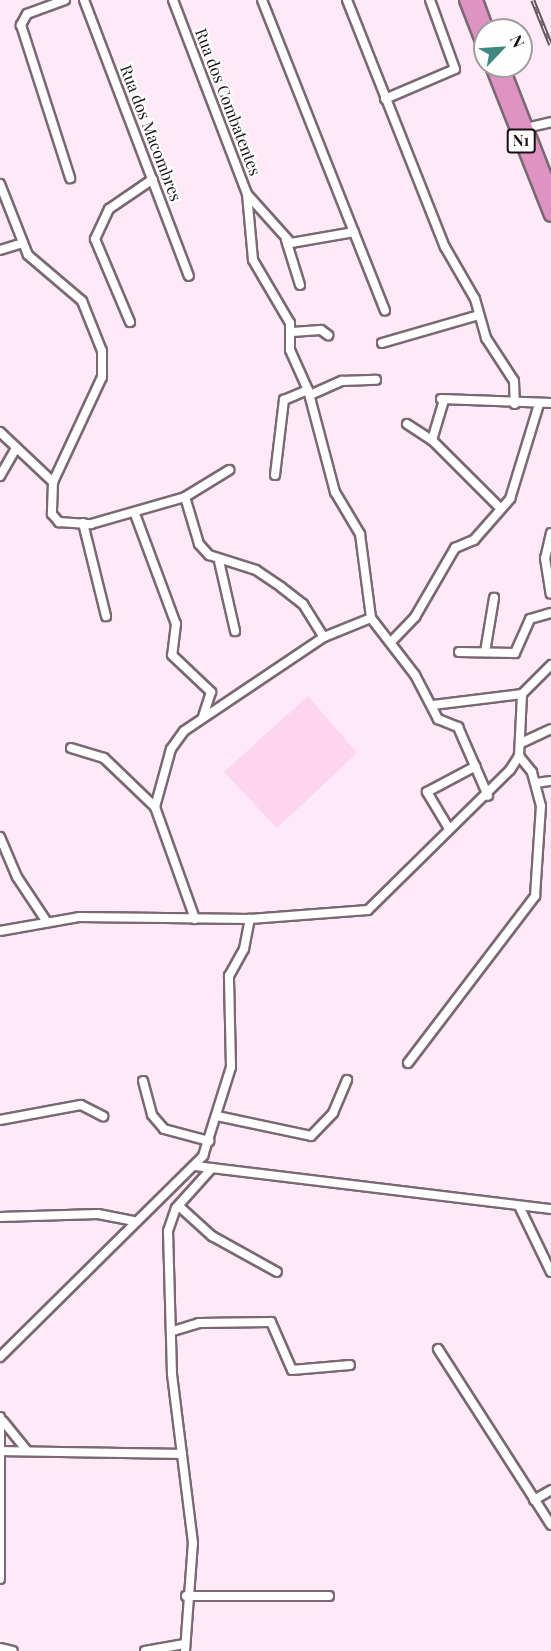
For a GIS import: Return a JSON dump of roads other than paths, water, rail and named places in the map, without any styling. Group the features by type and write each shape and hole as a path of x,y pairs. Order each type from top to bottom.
{"highway":[{"path":"466,0 473,18"},
{"path":"476,0 483,18"},
{"name":"N1","path":"497,78 551,215"},
{"name":"N1","path":"507,78 551,192"}],"street":[{"path":"65,0 27,15 21,25 70,178"},
{"name":"Rua dos Macombres","path":"84,0 189,276"},
{"name":"Rua dos Combatentes","path":"173,0 247,194 253,260 292,332 290,350 309,392 335,492 364,548 371,618"},
{"path":"262,0 385,310"},
{"path":"346,0 445,247 479,315 486,338 514,381 515,404"},
{"path":"385,99 455,69 430,0"},
{"path":"526,128 551,122"},
{"path":"130,322 95,239 109,209 153,179"},
{"path":"0,184 23,243 33,261 88,310 102,351 102,377 53,482 52,514 59,522 83,523 135,514 185,497 229,470"},
{"path":"247,194 285,239 300,285"},
{"path":"285,239 308,243 354,232"},
{"path":"0,250 23,243"},
{"path":"382,343 479,315"},
{"path":"292,332 321,330 328,335"},
{"path":"275,475 285,400 342,381 376,380"},
{"path":"432,440 442,399 515,404 551,403"},
{"path":"391,642 415,617 455,548 474,540 517,483 539,404"},
{"path":"407,424 432,440 499,507"},
{"path":"0,432 53,482"},
{"path":"0,476 16,448"},
{"path":"185,497 199,544 219,561 256,570 287,591 324,637"},
{"path":"135,514 176,624 172,655 211,692 203,716"},
{"path":"83,523 106,616"},
{"path":"551,535 545,558 551,594"},
{"path":"219,561 235,631"},
{"path":"485,652 494,598"},
{"path":"459,652 519,651 530,618 551,613"},
{"path":"155,807 171,749 203,716 324,637 371,618 391,642 433,705 442,723 458,727 488,796"},
{"path":"433,705 522,694 551,665"},
{"path":"0,931 47,922 250,919 368,910 448,828 488,796 519,756 522,694"},
{"path":"521,743 551,729"},
{"path":"71,748 104,758 155,807 195,919"},
{"path":"408,1064 535,896 541,806 536,783 519,756"},
{"path":"448,828 426,792 476,766"},
{"path":"536,783 551,781"},
{"path":"0,837 17,878 47,922"},
{"path":"0,1357 133,1221 195,1166 209,1141 231,1067 229,976 244,949 250,919"},
{"path":"217,1116 306,1138 324,1126 347,1080"},
{"path":"143,1082 152,1114 164,1129 209,1141"},
{"path":"0,1120 81,1105 103,1116"},
{"path":"195,1166 477,1196 520,1208 551,1209"},
{"path":"145,1651 184,1648 186,1596 193,1543 182,1454 168,1231 176,1209 181,1208 212,1168"},
{"path":"181,1208 212,1236 277,1272"},
{"path":"520,1208 551,1272"},
{"path":"0,1217 98,1214 133,1221"},
{"path":"173,1331 199,1323 271,1322 292,1370 350,1365"},
{"path":"438,1349 551,1525"},
{"path":"1,1419 27,1451"},
{"path":"0,1580 1,1419"},
{"path":"1,1451 182,1454"},
{"path":"534,1500 551,1490"},
{"path":"186,1596 329,1596"},
{"path":"0,1648 14,1651"}],"railway":[{"path":"533,0 551,45"}]}
